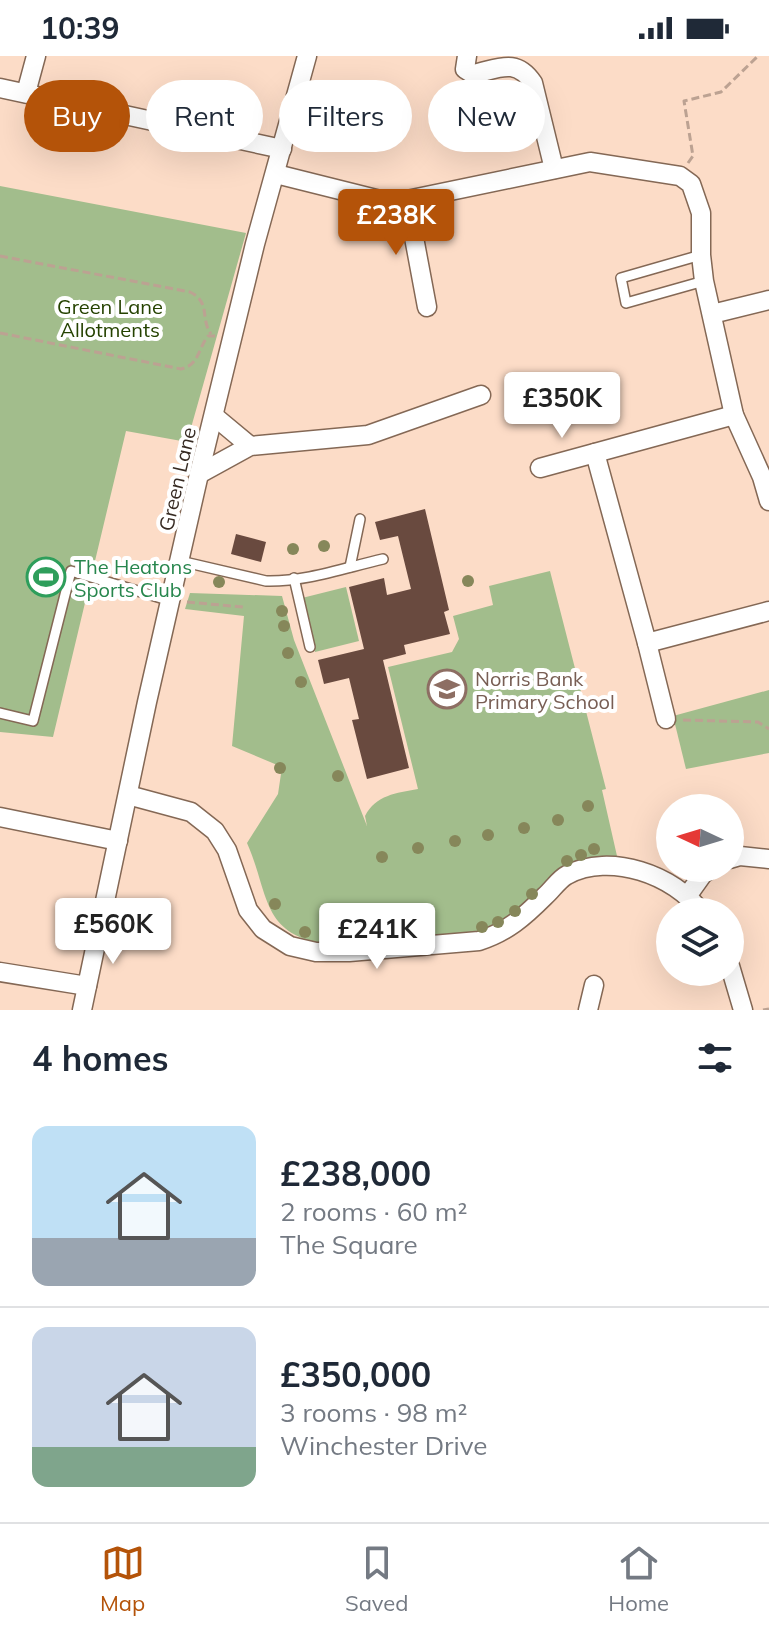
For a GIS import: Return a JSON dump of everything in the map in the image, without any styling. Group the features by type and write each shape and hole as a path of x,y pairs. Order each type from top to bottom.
{"street":[{"path":"30,80 36,56"},
{"name":"Green Lane","path":"301,80 307,56"},
{"path":"467,56 465,69 473,74 512,61 525,71 533,83 554,169"},
{"path":"0,88 24,93"},
{"path":"130,116 279,148"},
{"name":"Green Lane","path":"82,1010 199,474 255,244 281,152"},
{"path":"276,174 380,200 407,200 590,162 680,176 691,184 701,213 704,281 734,415 762,477 769,501"},
{"path":"407,200 427,307"},
{"path":"712,314 769,300"},
{"path":"199,474 250,446 368,435 481,395"},
{"path":"540,468 734,415"},
{"path":"214,416 250,446"},
{"path":"595,453 666,719"},
{"path":"647,643 769,611"},
{"path":"128,795 191,812 215,831 227,850 248,910 263,929 290,946 316,952 479,941 498,935 518,923 566,875 590,868 613,866 638,871 663,881 690,898"},
{"path":"0,817 118,841"},
{"path":"744,856 769,859"},
{"path":"688,895 697,882"},
{"path":"0,972 87,986"},
{"path":"588,1010 594,985"},
{"path":"736,986 743,1010"}],"lane":[{"path":"701,255 621,278 626,303 704,281"},
{"path":"350,567 360,519"},
{"path":"180,561 266,581 383,559"},
{"path":"0,713 33,721 71,571 171,601"},
{"path":"294,578 310,647"}],"path":[{"path":"680,176 693,156 684,101 721,92 758,56"},
{"path":"0,256 190,292 205,306 206,327 212,334 232,339"},
{"path":"0,333 181,369 192,365 204,340 212,334"},
{"path":"171,601 243,607"},
{"path":"666,719 758,722 769,729"},
{"path":"763,1010 769,1009"}],"green space":[{"name":"Green Lane Allotments","path":"0,186 246,233 187,442 126,431 53,737 0,732"},
{"path":"550,571 606,789 602,790 617,856 601,858 489,933 331,945 291,933 271,910 247,843 278,794 282,767 232,746 244,616 185,609 190,593 282,596 294,640 367,826 365,816 375,803 387,796 418,789 388,667 452,652 459,639 453,616 493,605 489,586"},
{"path":"346,587 359,641 315,652 302,598"},
{"path":"769,690 769,753 686,769 673,716"}],"building":[{"path":"425,509 449,610 444,612 450,634 404,645 406,654 383,660 409,768 367,779 352,720 359,719 349,678 324,684 318,660 364,649 349,587 384,578 387,595 411,589 398,536 380,540 375,522"},
{"path":"236,534 266,542 261,562 231,554"}],"place":[{"name":"The Heatons Sports Club","path":"46,577"},
{"name":"Norris Bank Primary School","path":"447,689"}]}
